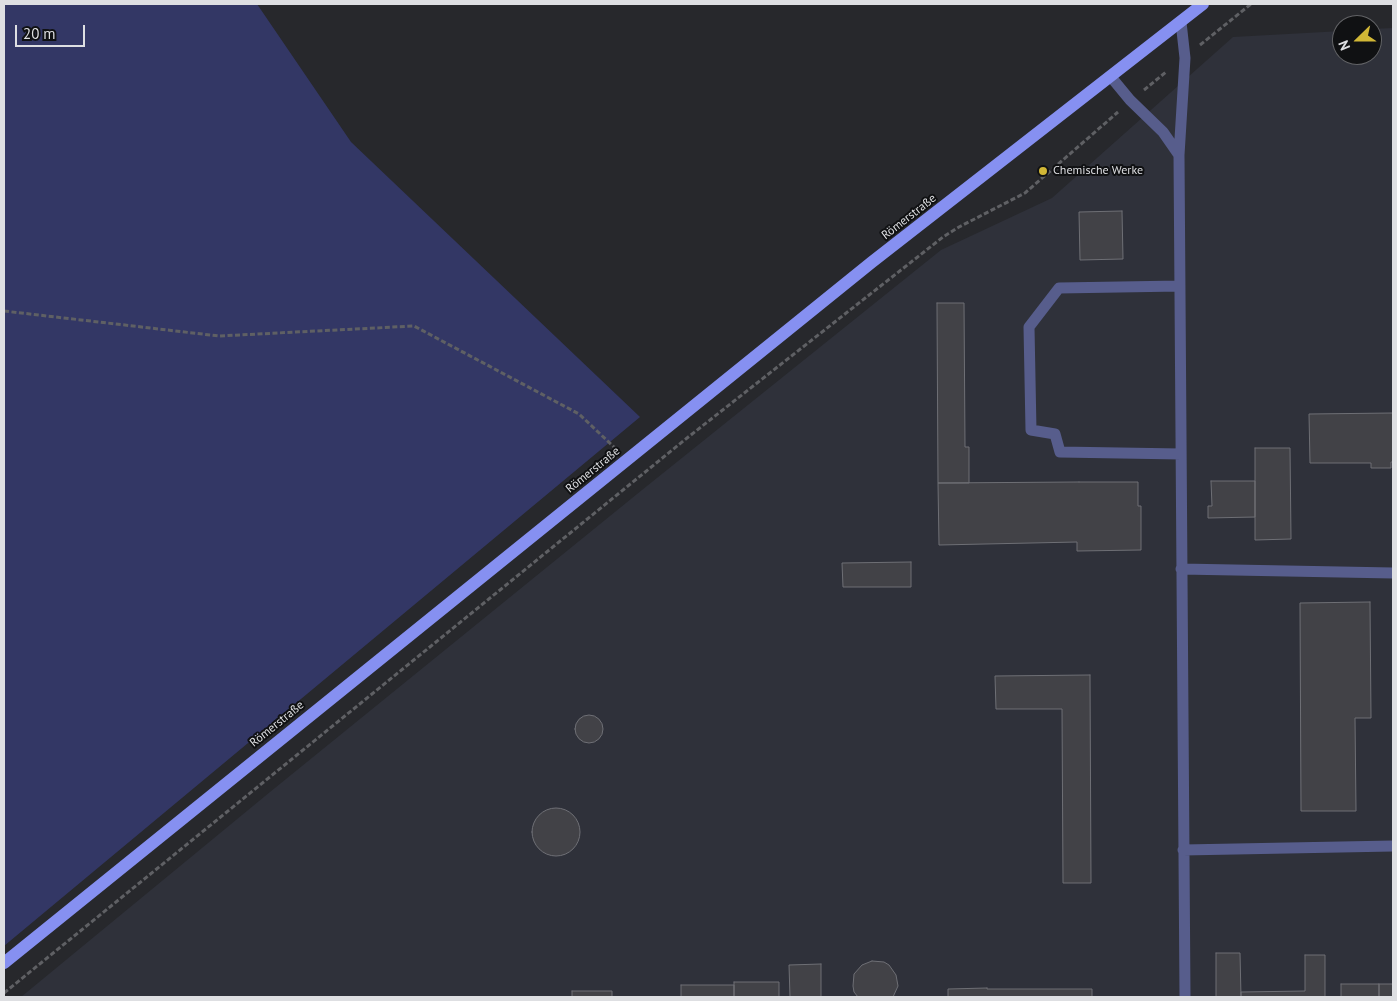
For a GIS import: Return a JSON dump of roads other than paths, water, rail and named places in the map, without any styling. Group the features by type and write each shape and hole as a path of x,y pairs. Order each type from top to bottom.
{"main road":[{"name":"Römerstraße","path":"4,963 872,262 1203,4"}],"lane":[{"path":"1181,22 1185,58 1179,155 1183,850 1186,997"},
{"path":"1111,77 1130,100 1163,132 1179,155"},
{"path":"1180,286 1059,288 1030,328 1031,430 1055,434 1060,452 1181,454"},
{"path":"1181,569 1393,573"},
{"path":"1183,850 1393,846"}],"place":[{"name":"Chemische Werke","path":"1043,171"}]}
